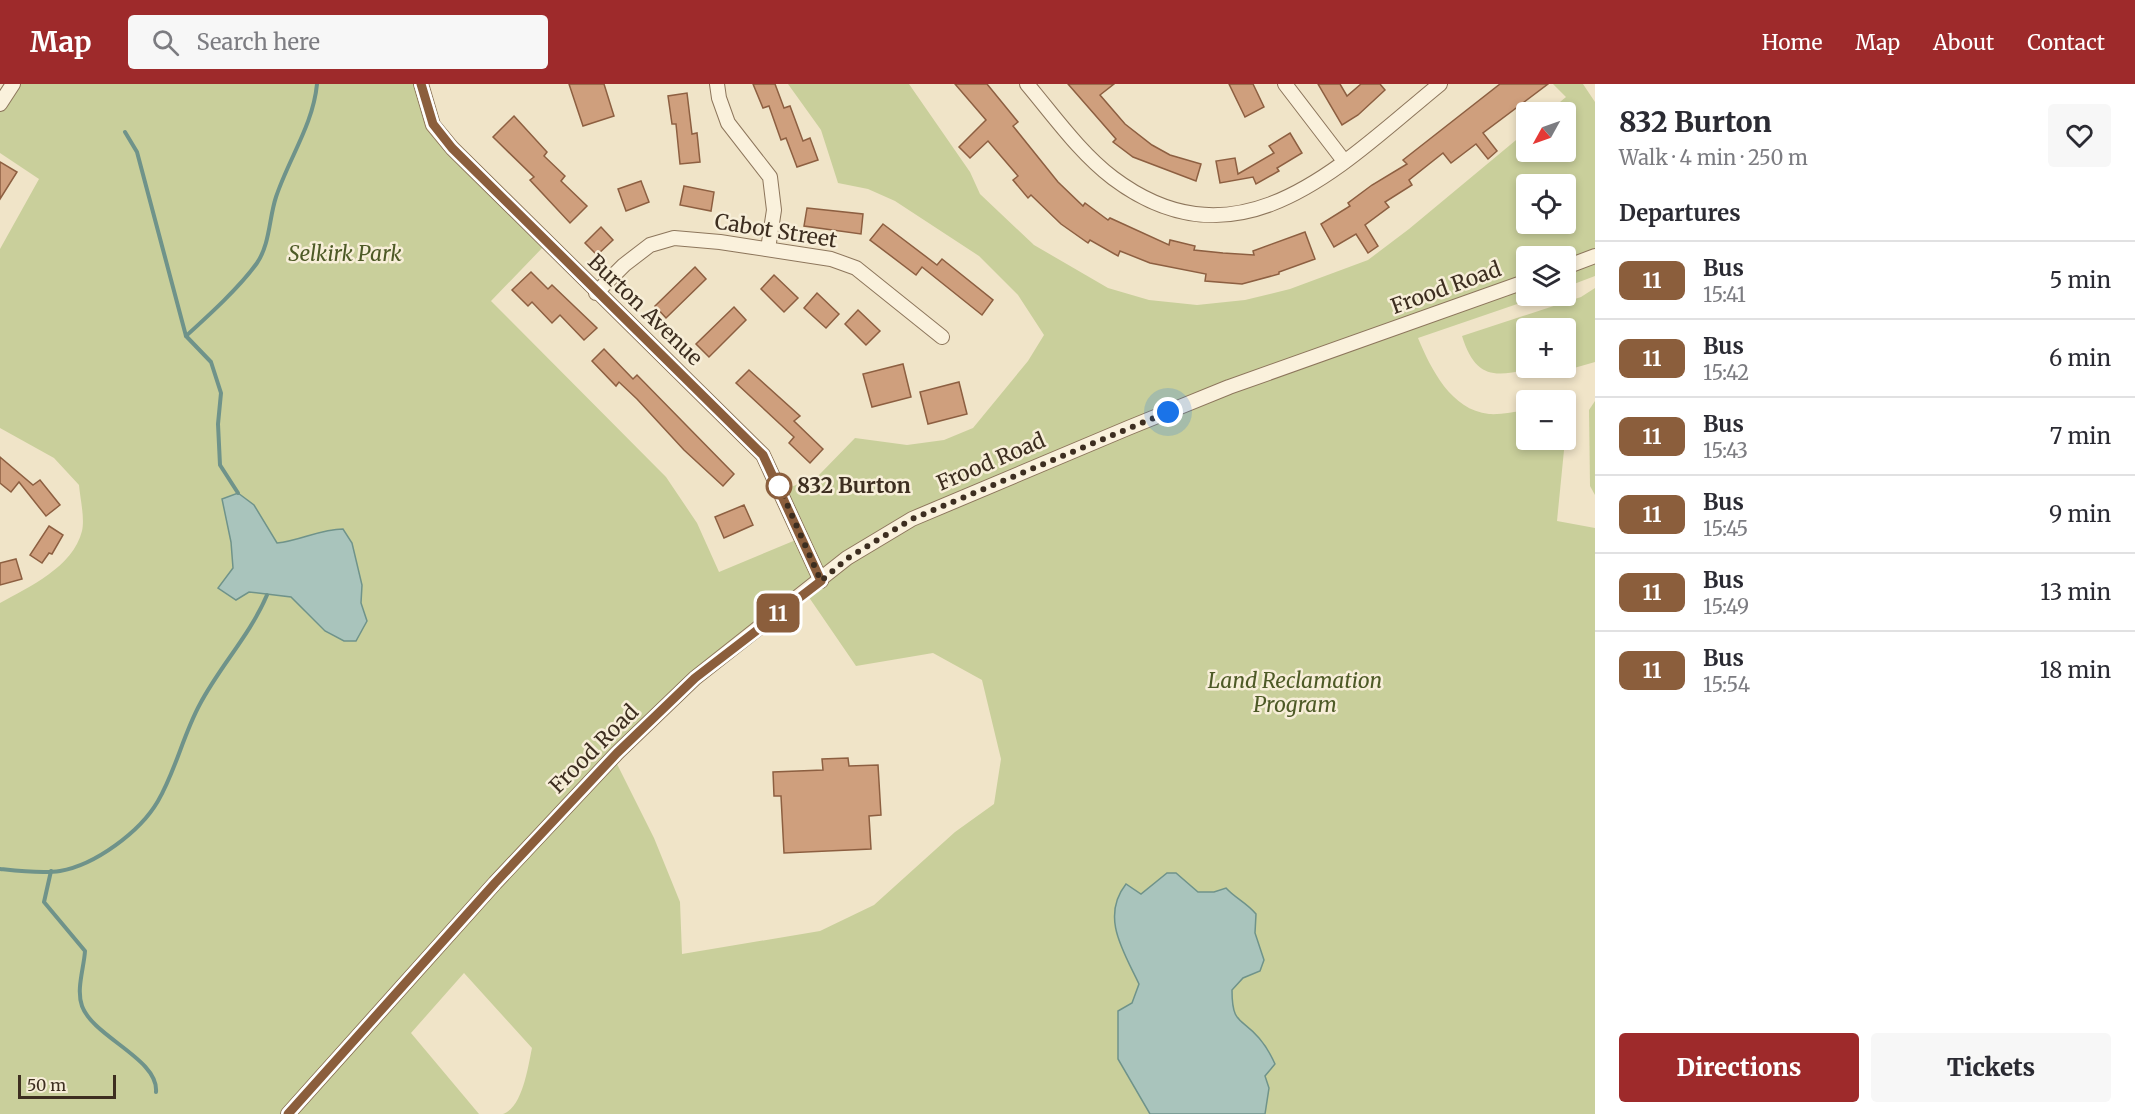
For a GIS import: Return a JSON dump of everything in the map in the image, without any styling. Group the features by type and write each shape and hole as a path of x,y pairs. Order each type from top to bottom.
{"street":[{"path":"0,104 13,84"},
{"name":"Burton Avenue","path":"421,84 433,124 452,148 596,293 763,455 821,581"},
{"path":"717,84 719,98 728,123 770,177 774,210 768,249"},
{"path":"1027,84 1074,139 1111,176 1135,193 1169,208 1212,215 1233,214 1267,207 1300,193 1440,84"},
{"path":"1285,84 1344,161"},
{"name":"Cabot Street","path":"596,293 637,255 663,241 692,239 831,260 856,268 942,337"},
{"path":"1576,263 1595,256"},
{"name":"Frood Road","path":"288,1114 495,883 617,753 695,678 848,558 912,519 1229,387 1516,285"}],"green space":[{"path":"12,84 422,84 434,125 547,243 491,301 666,477 697,523 719,572 803,537 782,491 819,475 855,438 907,445 944,440 973,428 1028,361 1044,335 1018,295 979,256 895,201 868,189 838,183 821,130 788,84 909,84 970,172 980,194 1034,245 1108,288 1149,300 1197,305 1245,300 1290,289 1368,260 1516,140 1516,162 1576,162 1576,102 1560,102 1566,97 1553,84 1583,84 1595,102 1595,276 1576,283 1576,246 1516,246 1516,305 1418,338 1436,375 1453,396 1464,405 1489,414 1516,412 1516,450 1564,450 1557,521 1595,528 1595,1114 503,1114 510,1110 520,1095 532,1048 464,973 411,1033 479,1114 0,1114 0,603 36,583 60,565 77,544 83,520 79,485 54,458 0,428 0,249 39,179 0,153 0,102","holes":["806,593 856,666 933,653 982,680 1001,759 994,804 955,832 874,905 820,931 682,954 680,902 654,838 614,758 749,636"]},
{"path":"1595,288 1595,362 1576,367 1576,318 1517,318 1554,306 1576,306 1576,299"},
{"path":"1516,318 1516,371 1498,373 1481,368 1474,361 1462,336"},
{"path":"1595,401 1595,495 1590,486 1589,410"}],"water":[{"path":"238,493 254,505 277,543 343,529 352,543 362,585 361,603 367,621 356,641 344,641 325,631 291,597 249,592 236,600 218,588 233,568 231,542 222,499"},
{"path":"1167,873 1176,873 1198,892 1214,892 1226,888 1256,914 1255,933 1264,960 1260,971 1243,978 1232,990 1232,1001 1236,1015 1262,1041 1275,1064 1265,1076 1269,1088 1265,1114 1150,1114 1118,1059 1118,1011 1132,1003 1139,984 1117,934 1115,909 1118,896 1126,884 1141,894"}],"building":[{"path":"569,84 604,84 614,116 583,126"},
{"path":"753,84 775,84 784,108 790,106 803,141 810,138 818,160 797,167 786,138 781,140 769,106 763,108"},
{"path":"955,84 987,84 1018,122 1013,126 1058,182 1083,206 1085,203 1108,220 1110,218 1169,245 1170,240 1195,246 1194,250 1254,255 1253,251 1305,232 1315,259 1279,272 1279,274 1242,284 1205,281 1206,274 1150,263 1120,251 1118,256 1090,240 1088,243 1061,224 1031,195 1028,198 1013,180 1018,176 988,141 970,158 959,147 986,120"},
{"path":"1068,84 1114,84 1100,95 1125,124 1152,145 1170,155 1201,164 1196,181 1133,157 1113,142 1116,139"},
{"path":"1229,84 1253,84 1264,107 1245,117"},
{"path":"1318,84 1340,84 1347,96 1361,84 1380,84 1385,90 1358,115 1342,125"},
{"path":"1500,84 1548,84 1524,102 1516,102 1516,108 1483,133 1497,151 1488,159 1476,144 1451,163 1443,153 1409,180 1412,185 1385,202 1389,207 1365,225 1378,246 1368,253 1356,234 1334,247 1321,224 1350,206 1348,203 1372,185 1407,164 1403,160"},
{"path":"687,93 692,134 697,133 700,162 680,164 676,124 672,124 668,96"},
{"path":"514,116 547,152 544,156 565,176 561,181 587,206 570,223 530,180 534,177 493,137"},
{"path":"1290,133 1302,153 1277,168 1279,171 1256,184 1253,177 1220,183 1216,161 1235,158 1238,174 1274,153 1269,146"},
{"path":"0,162 17,172 0,199"},
{"path":"641,181 649,202 626,211 618,189"},
{"path":"684,186 714,192 711,211 680,205"},
{"path":"807,208 863,214 861,234 804,226"},
{"path":"883,224 937,265 942,259 993,300 982,315 922,267 916,275 870,240"},
{"path":"601,227 613,240 597,255 585,243"},
{"path":"695,267 706,279 666,318 655,306"},
{"path":"531,272 548,289 552,285 597,328 584,340 560,315 552,323 532,302 528,306 512,290"},
{"path":"774,275 798,298 784,312 761,289"},
{"path":"817,293 839,314 826,328 804,308"},
{"path":"734,307 746,320 709,357 696,344"},
{"path":"858,310 880,331 866,345 845,324"},
{"path":"604,349 633,379 637,375 734,474 723,486 684,450 637,399 619,382 616,386 592,361"},
{"path":"903,364 911,397 872,407 863,374"},
{"path":"749,370 800,416 794,421 823,449 810,463 789,443 794,437 736,383"},
{"path":"959,382 967,414 928,424 920,392"},
{"path":"0,457 33,485 40,480 60,505 46,516 19,482 11,492 0,483"},
{"path":"744,505 753,525 724,538 715,517"},
{"path":"49,526 63,535 52,554 49,553 42,563 30,555"},
{"path":"16,559 22,579 0,585 0,563"},
{"path":"848,758 849,766 878,765 881,815 869,816 871,849 784,853 781,796 774,796 773,772 823,770 822,759"}],"waterway":[{"path":"186,336 233,291 261,256 276,197 306,127 317,84"},
{"path":"125,132 137,152 186,336 211,362 221,393 218,424 220,465 238,493"},
{"path":"0,869 46,872 74,868 102,854 140,824 158,801 200,704 252,624 267,595"},
{"path":"51,871 44,902 85,951 80,986 82,1006 88,1017 99,1028 137,1058 147,1069 154,1080 156,1092"}],"bus line":[{"name":"11","path":"288,1114 495,883 617,753 695,678 821,581 784,496 763,455 596,293 452,148 433,124 425,104 421,84"}],"place":[{"name":"832 Burton","path":"779,486"}],"route":[{"path":"779,486 821,581 848,558 912,519 1168,412"}],"park label":[{"name":"Selkirk Park","path":"345,254"},
{"name":"Land Reclamation Program","path":"1295,693"}]}
